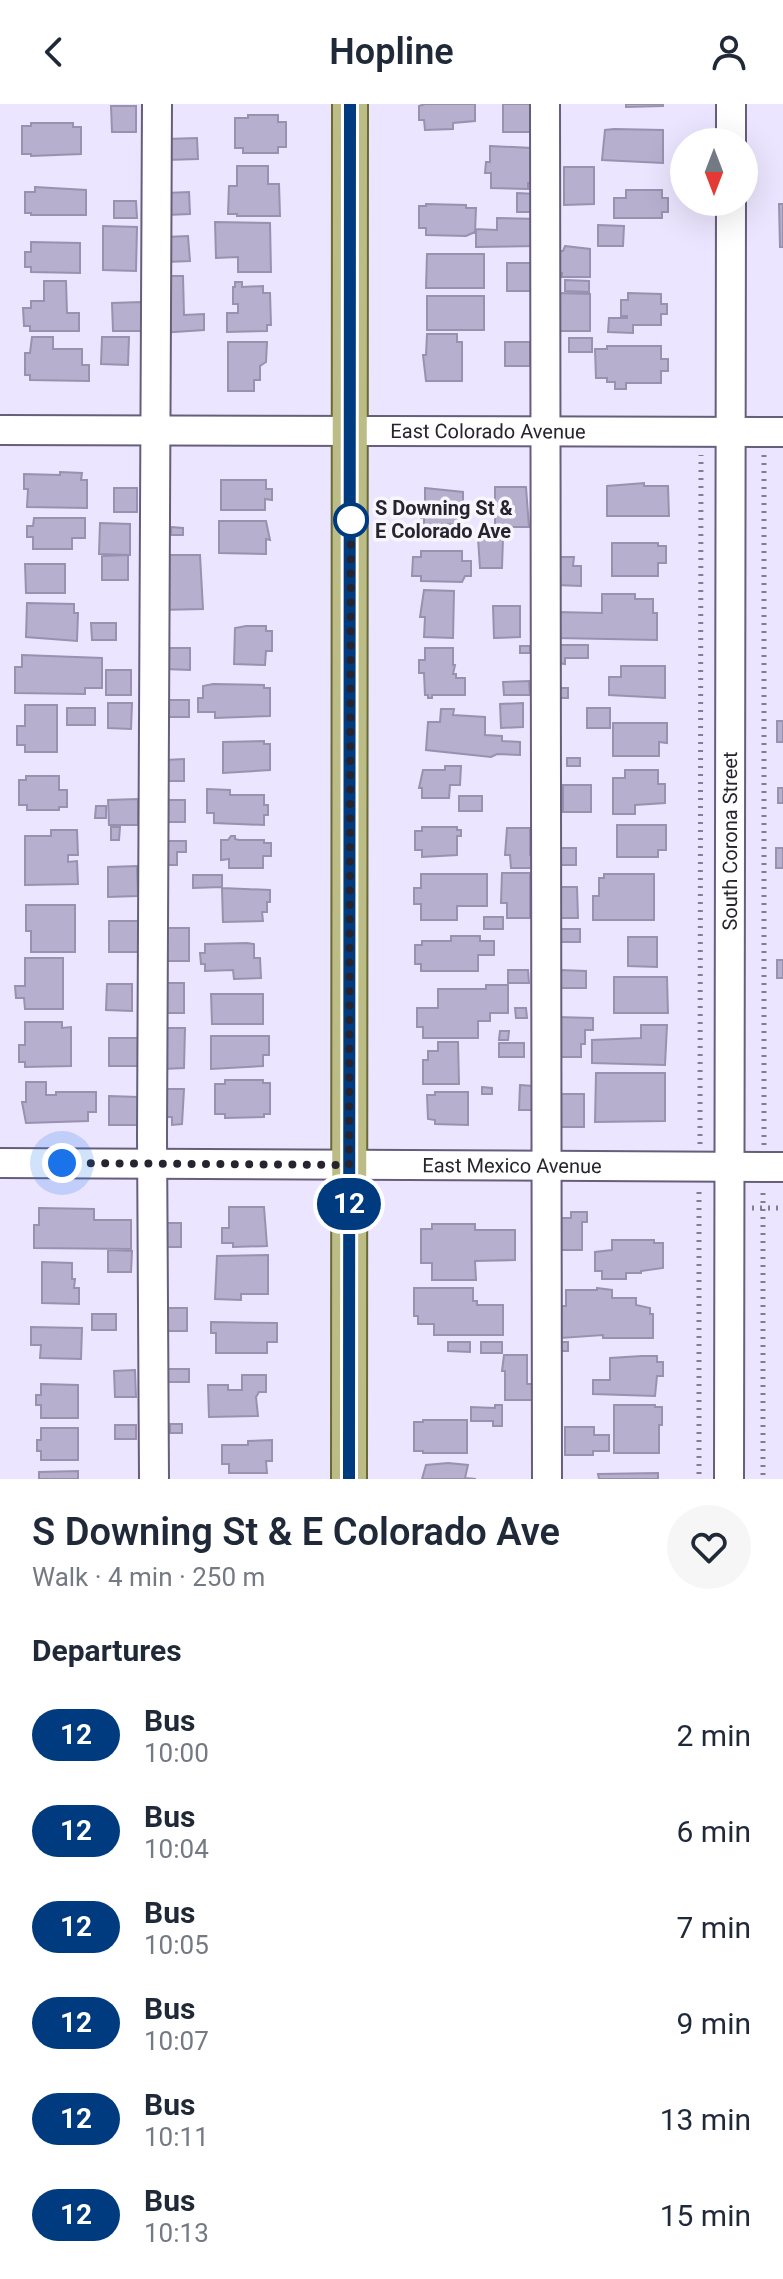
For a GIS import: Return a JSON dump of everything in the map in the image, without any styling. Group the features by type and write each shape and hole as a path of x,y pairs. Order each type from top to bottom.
{"main road":[{"path":"349,1479 350,104"}],"street":[{"path":"154,1479 152,1163 157,104"},
{"path":"545,104 547,1479"},
{"path":"731,104 731,128"},
{"name":"South Corona Street","path":"729,1479 731,216"},
{"name":"East Colorado Avenue","path":"0,430 783,432"},
{"name":"East Mexico Avenue","path":"0,1163 729,1166 774,1161"}],"path":[{"path":"764,454 774,1161"},
{"path":"700,1149 701,455"},
{"path":"699,1192 699,1479"},
{"path":"763,1193 763,1479"},
{"path":"751,1208 783,1208"}],"building":[{"path":"475,104 475,121 453,123 453,129 425,130 424,120 419,120 419,106"},
{"path":"503,104 532,104 532,132 503,132"},
{"path":"626,104 663,104 663,106 626,107"},
{"path":"111,106 136,106 136,132 112,132"},
{"path":"248,115 278,115 278,122 286,122 286,147 278,147 278,153 243,153 243,148 235,148 235,118 248,118"},
{"path":"31,123 73,123 73,127 81,127 81,154 22,154 22,126 31,126"},
{"path":"605,130 663,130 663,163 602,160"},
{"path":"197,138 198,159 166,160 166,139"},
{"path":"490,146 532,148 538,183 528,183 528,189 491,188 491,173 485,173 486,162 490,162"},
{"path":"237,166 268,166 268,184 279,184 280,216 228,214 229,186 237,186"},
{"path":"564,167 594,167 594,204 564,205"},
{"path":"35,187 86,190 86,215 25,213 25,192 35,192"},
{"path":"626,190 662,190 662,198 668,198 668,212 662,212 662,218 614,218 614,198 626,198"},
{"path":"189,192 190,214 167,215 166,193"},
{"path":"517,193 535,194 534,212 517,212"},
{"path":"114,201 136,201 137,218 114,218"},
{"path":"779,204 783,204 783,247 780,247"},
{"path":"419,206 476,208 475,232 466,236 426,235 426,228 419,228"},
{"path":"497,218 537,219 536,246 476,247 476,229 497,230"},
{"path":"215,222 270,223 271,272 238,272 238,257 216,258"},
{"path":"598,225 624,226 623,246 598,246"},
{"path":"103,226 137,227 136,271 103,270"},
{"path":"188,236 190,261 166,262 165,237"},
{"path":"31,242 80,243 80,273 31,272 31,267 25,267 25,252 31,252"},
{"path":"565,246 590,249 590,277 562,277 562,273 555,273 556,251 563,251"},
{"path":"427,254 484,254 484,288 426,288"},
{"path":"507,263 532,263 531,291 507,291"},
{"path":"159,276 183,276 184,315 204,314 204,330 160,333"},
{"path":"565,280 589,281 589,292 565,291"},
{"path":"44,281 66,281 67,313 79,313 79,331 30,331 30,326 24,326 23,308 31,308 31,301 44,301"},
{"path":"235,282 242,282 242,287 263,286 263,293 270,293 271,325 267,325 267,331 227,332 227,313 238,313 238,304 233,304"},
{"path":"559,293 590,294 590,331 559,331"},
{"path":"628,293 661,294 661,304 667,304 667,314 661,314 661,325 633,325 633,333 608,332 609,318 627,318 621,316 621,300 628,300"},
{"path":"427,296 484,296 484,330 427,330"},
{"path":"141,302 142,331 113,331 112,303"},
{"path":"427,334 457,334 457,342 462,342 462,381 426,381 423,355 426,355"},
{"path":"32,337 53,337 53,349 82,349 82,365 89,365 89,381 30,380 30,375 25,375 25,353 30,353"},
{"path":"102,337 129,337 128,365 101,364"},
{"path":"569,338 592,338 592,352 569,352"},
{"path":"228,342 267,342 266,362 260,366 260,380 254,380 254,391 228,391"},
{"path":"505,342 530,342 530,366 505,366"},
{"path":"607,346 661,346 661,359 668,359 668,371 661,371 661,383 626,383 626,389 615,389 615,382 596,378 595,349 607,349"},
{"path":"60,472 82,473 81,480 87,480 87,508 27,507 28,489 24,489 24,474 60,475"},
{"path":"221,480 266,480 266,489 272,489 272,500 265,499 265,510 221,510"},
{"path":"644,483 644,486 668,486 669,516 607,516 607,486"},
{"path":"495,487 526,487 529,527 495,527"},
{"path":"114,488 137,488 137,512 114,512"},
{"path":"425,488 463,492 463,506 458,506 458,524 424,525 421,504 425,504"},
{"path":"34,518 85,518 85,538 72,538 72,549 33,549 33,537 27,537 27,526 33,526"},
{"path":"219,521 266,521 270,540 266,539 266,554 219,553"},
{"path":"100,523 130,524 130,555 99,554"},
{"path":"171,527 183,528 183,535 171,535"},
{"path":"478,538 503,538 502,568 480,568"},
{"path":"612,543 658,543 658,546 666,546 666,563 658,563 658,576 612,576"},
{"path":"421,551 462,551 462,561 471,561 471,576 465,576 462,582 421,581 421,576 412,576 413,557 421,557"},
{"path":"128,555 128,580 102,580 102,556"},
{"path":"158,555 200,555 203,609 158,610"},
{"path":"557,557 574,557 573,566 581,566 581,586 556,585"},
{"path":"25,564 65,564 65,593 26,593"},
{"path":"424,590 454,591 453,638 424,637 425,617 420,617"},
{"path":"602,594 635,594 635,599 653,599 653,613 657,613 657,640 558,638 557,612 602,613"},
{"path":"27,603 74,604 74,613 78,613 77,641 26,637"},
{"path":"493,606 520,606 520,637 494,638"},
{"path":"91,623 116,623 116,640 92,640"},
{"path":"266,626 266,631 272,631 272,651 266,651 265,665 234,664 235,628"},
{"path":"556,645 588,645 588,658 565,658 565,664 558,663"},
{"path":"520,646 530,646 530,653 520,653"},
{"path":"164,648 190,648 190,670 164,669"},
{"path":"425,648 453,648 453,674 456,678 465,678 465,695 432,695 428,698 425,695 424,673 419,673 419,660 425,660"},
{"path":"22,655 102,658 102,688 85,688 85,694 15,693 15,667 22,667"},
{"path":"621,666 665,666 665,698 609,695 609,677 621,677"},
{"path":"106,670 131,670 131,695 106,695"},
{"path":"529,681 530,695 504,695 503,682"},
{"path":"264,685 264,688 270,688 270,716 215,718 215,712 198,712 198,698 203,698 203,686"},
{"path":"556,688 568,688 568,698 556,698"},
{"path":"160,700 189,700 189,717 160,717"},
{"path":"108,703 132,703 131,729 108,728"},
{"path":"523,703 523,727 501,728 500,704"},
{"path":"25,705 57,705 57,752 25,752 25,745 17,745 17,726 25,726"},
{"path":"67,708 95,708 95,725 67,725"},
{"path":"587,708 610,708 610,728 587,728"},
{"path":"441,709 454,709 453,715 485,717 485,735 502,736 502,741 520,742 520,755 497,754 491,757 426,750 428,722 440,722"},
{"path":"777,721 783,721 783,742 777,742"},
{"path":"613,723 667,723 667,743 659,742 659,756 613,756"},
{"path":"264,741 264,744 270,744 270,770 223,773 223,742"},
{"path":"567,758 580,758 580,766 567,766"},
{"path":"184,759 184,781 167,781 166,760"},
{"path":"445,766 461,766 460,785 450,785 449,798 422,798 422,788 419,788 423,770 445,770"},
{"path":"625,770 658,770 658,784 665,784 665,803 635,805 635,814 613,814 613,778 625,778"},
{"path":"26,776 59,776 59,790 67,790 67,807 27,810 27,805 19,805 19,780 26,780"},
{"path":"563,785 591,785 591,812 563,812"},
{"path":"778,788 783,788 783,803 778,803"},
{"path":"207,789 230,790 230,795 264,795 268,815 264,815 264,825 214,823 214,813 207,813"},
{"path":"459,796 482,796 482,811 459,811"},
{"path":"138,799 138,825 109,825 108,800"},
{"path":"163,800 185,800 185,822 163,822"},
{"path":"96,806 106,806 106,818 95,818"},
{"path":"617,825 666,825 666,850 658,850 658,857 617,857"},
{"path":"111,827 120,827 119,840 111,840"},
{"path":"422,827 457,827 461,830 461,836 457,836 457,855 422,857 422,850 415,850 415,831 422,831"},
{"path":"507,828 530,828 533,868 511,868 510,855 505,855"},
{"path":"51,830 77,830 78,855 68,855 68,862 77,861 78,884 25,885 25,836 51,836"},
{"path":"231,836 239,840 271,843 271,856 263,856 263,868 229,868 229,859 221,860 221,840 228,840"},
{"path":"164,841 186,841 186,852 177,852 177,865 163,865"},
{"path":"557,848 576,848 576,865 557,865"},
{"path":"776,848 783,848 783,868 776,868"},
{"path":"137,866 138,896 108,897 108,867"},
{"path":"502,873 530,873 530,918 507,918 507,903 501,903"},
{"path":"421,874 487,874 487,906 457,906 457,920 421,920 421,904 414,904 414,888 421,888"},
{"path":"604,874 654,874 654,920 593,920 593,896 599,896 599,878 604,878"},
{"path":"193,875 222,875 222,887 193,888"},
{"path":"555,887 577,887 578,918 555,918"},
{"path":"222,888 270,890 267,912 262,912 263,921 223,922"},
{"path":"26,905 75,905 75,952 31,952 31,931 26,931"},
{"path":"484,917 503,917 503,929 484,929"},
{"path":"109,921 141,921 141,952 109,952"},
{"path":"156,928 189,928 189,961 156,961"},
{"path":"558,929 580,929 580,942 558,942"},
{"path":"451,936 480,936 480,941 494,941 494,955 478,955 478,971 421,971 421,964 415,964 415,945 422,945 422,941 451,941"},
{"path":"628,937 657,937 657,967 628,966"},
{"path":"205,944 254,944 254,958 260,958 261,978 234,979 233,970 205,971 205,964 201,964 200,953 205,953"},
{"path":"25,958 63,958 63,1009 25,1009 24,998 16,998 15,986 25,986"},
{"path":"777,960 783,960 783,978 777,978"},
{"path":"508,970 528,970 529,983 508,983"},
{"path":"559,970 586,971 586,988 558,988"},
{"path":"614,977 667,977 668,1013 614,1013"},
{"path":"161,983 184,983 184,1013 161,1013"},
{"path":"107,984 132,984 132,1011 106,1010"},
{"path":"486,985 508,985 508,1013 490,1013 490,1021 478,1021 478,1038 423,1038 423,1027 417,1027 417,1008 438,1008 438,989 486,989"},
{"path":"211,994 263,994 263,1024 212,1024"},
{"path":"515,1008 526,1008 527,1018 516,1018"},
{"path":"556,1017 593,1018 593,1030 585,1030 581,1057 558,1057"},
{"path":"25,1022 62,1022 62,1028 71,1027 71,1066 25,1067 25,1062 19,1062 19,1045 25,1045"},
{"path":"641,1025 667,1025 665,1065 592,1063 592,1040 641,1038"},
{"path":"163,1028 185,1028 184,1068 164,1069"},
{"path":"500,1031 509,1031 508,1040 499,1040"},
{"path":"211,1036 269,1036 269,1055 263,1055 263,1066 211,1069"},
{"path":"109,1038 138,1038 138,1066 109,1066"},
{"path":"438,1042 458,1042 459,1084 423,1084 423,1060 428,1060 428,1051 438,1051"},
{"path":"499,1043 524,1043 524,1057 499,1057"},
{"path":"596,1073 665,1073 665,1121 595,1122"},
{"path":"225,1080 263,1080 263,1083 270,1083 270,1114 264,1114 264,1117 225,1118 225,1114 215,1114 215,1084 225,1084"},
{"path":"26,1082 46,1082 46,1095 96,1092 96,1112 88,1112 88,1121 26,1123 22,1102 26,1102"},
{"path":"520,1085 533,1086 532,1110 519,1110"},
{"path":"482,1087 492,1088 492,1094 482,1094"},
{"path":"159,1089 184,1089 182,1124 172,1125 172,1117 159,1117"},
{"path":"435,1092 468,1092 468,1125 435,1124 435,1120 428,1119 427,1095 435,1095"},
{"path":"554,1094 584,1094 584,1127 553,1127"},
{"path":"109,1096 138,1097 138,1125 109,1125"},
{"path":"229,1207 264,1207 267,1246 233,1247 233,1243 222,1243 222,1228 229,1228"},
{"path":"39,1208 94,1209 94,1220 131,1220 131,1249 34,1248 34,1225 39,1225"},
{"path":"571,1212 587,1212 587,1222 582,1222 582,1250 550,1250 550,1218 571,1218"},
{"path":"167,1223 181,1223 181,1247 167,1247"},
{"path":"432,1224 475,1224 475,1230 515,1230 515,1260 475,1261 476,1280 432,1280 432,1263 421,1263 421,1229 432,1229"},
{"path":"612,1240 654,1240 654,1243 663,1243 663,1268 626,1273 626,1279 602,1279 602,1271 595,1271 595,1252 612,1250"},
{"path":"108,1250 132,1251 131,1272 108,1272"},
{"path":"268,1255 268,1294 241,1294 241,1300 215,1299 217,1256"},
{"path":"42,1262 72,1263 74,1288 79,1288 79,1304 42,1303"},
{"path":"414,1288 473,1288 473,1301 477,1301 477,1305 503,1305 503,1335 434,1335 434,1324 418,1324 418,1316 414,1316"},
{"path":"566,1290 612,1290 612,1298 636,1298 636,1305 650,1308 653,1338 603,1338 603,1335 561,1338 561,1306 566,1306"},
{"path":"163,1308 187,1308 187,1331 163,1331"},
{"path":"92,1314 116,1314 116,1330 92,1330"},
{"path":"211,1322 277,1323 277,1342 267,1342 267,1353 216,1353 216,1333 211,1333"},
{"path":"31,1327 82,1328 81,1359 40,1358 41,1345 31,1345"},
{"path":"448,1342 470,1342 470,1352 448,1351"},
{"path":"481,1342 502,1342 502,1353 481,1353"},
{"path":"554,1342 568,1342 568,1351 554,1351"},
{"path":"504,1355 527,1355 527,1384 535,1384 535,1400 505,1400"},
{"path":"657,1356 657,1362 663,1362 663,1376 657,1376 655,1396 593,1394 593,1380 610,1380 610,1358"},
{"path":"165,1369 189,1369 189,1382 165,1382"},
{"path":"135,1370 136,1397 115,1397 114,1371"},
{"path":"242,1375 266,1375 266,1392 259,1392 256,1397 258,1416 209,1417 208,1385 228,1385 228,1390 242,1390"},
{"path":"41,1384 78,1385 78,1418 41,1418 41,1405 36,1405 36,1395 41,1395"},
{"path":"495,1405 502,1405 502,1426 493,1426 493,1421 471,1421 471,1407 495,1408"},
{"path":"614,1405 662,1407 659,1453 614,1453"},
{"path":"467,1420 467,1453 414,1451 414,1422"},
{"path":"170,1424 182,1424 182,1433 170,1433"},
{"path":"115,1425 136,1425 136,1439 115,1439"},
{"path":"565,1427 594,1427 594,1435 609,1435 609,1451 593,1451 593,1455 565,1455"},
{"path":"41,1428 78,1428 78,1460 41,1460 37,1440 41,1440"},
{"path":"272,1440 272,1461 266,1461 267,1473 229,1473 229,1464 222,1464 222,1445 248,1445 248,1441"},
{"path":"426,1465 468,1465 465,1478 476,1479 422,1479"},
{"path":"78,1471 78,1479 39,1479 39,1472"},
{"path":"658,1473 658,1479 599,1479 598,1474"}],"bus line":[{"name":"12","path":"349,1479 350,104"}],"place":[{"name":"S Downing St & E Colorado Ave","path":"351,520"}],"route":[{"path":"62,1163 349,1165 351,520"}]}
